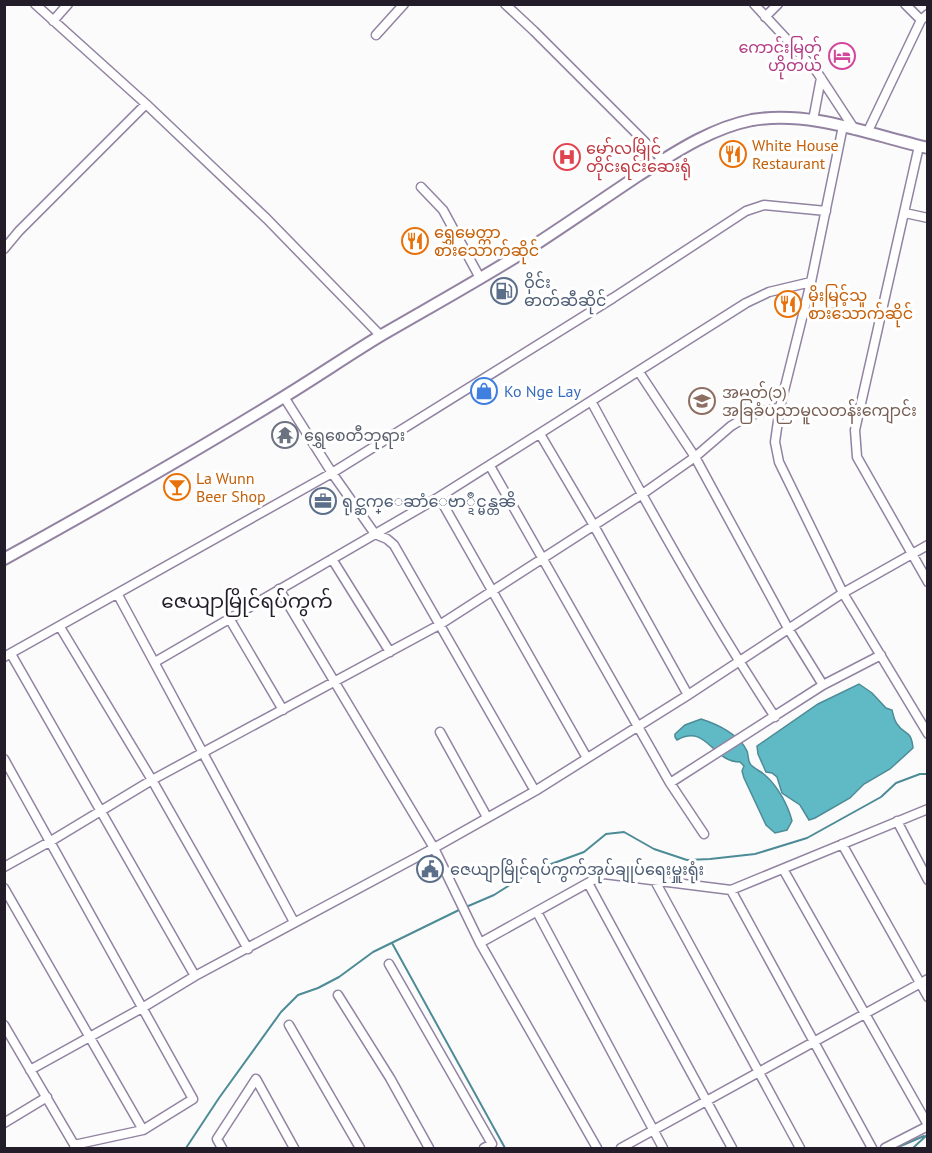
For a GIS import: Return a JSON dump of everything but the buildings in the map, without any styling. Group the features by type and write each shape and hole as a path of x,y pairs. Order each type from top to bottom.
{"main road":[{"path":"4,559 131,489 284,397 381,336 480,278 663,160 711,133 750,121 781,117 843,126 923,147"}],"street":[{"path":"35,4 146,104 267,219 381,336"},
{"path":"53,21 68,4"},
{"path":"376,35 404,4"},
{"path":"505,4 663,160"},
{"path":"754,4 821,78 855,129"},
{"path":"765,17 778,4"},
{"path":"867,133 924,17 905,4"},
{"path":"813,120 821,78"},
{"path":"4,249 146,104"},
{"path":"843,126 812,282 780,407 775,442 779,462 843,593 927,734"},
{"path":"923,147 905,213 855,430 857,457 927,582"},
{"path":"421,187 443,210 480,278"},
{"path":"195,976 8,656 332,473 613,298 746,211 764,205 826,211"},
{"path":"905,213 927,218"},
{"path":"155,662 439,497 746,303 769,292 812,282"},
{"path":"639,372 695,458 789,630 823,686"},
{"path":"284,397 332,473 375,534 394,545 535,790"},
{"path":"591,401 641,495 738,661 775,717"},
{"path":"4,867 51,842 152,780 441,624 641,495 695,458 730,426 748,416 780,407"},
{"path":"540,435 593,525 687,695"},
{"path":"490,466 670,783 704,834"},
{"path":"439,497 587,758"},
{"path":"30,1070 195,976 434,848 535,790 789,630 843,593 927,545"},
{"path":"332,559 390,652"},
{"path":"279,589 434,848 480,943 597,1149"},
{"path":"118,595 294,922"},
{"path":"229,618 283,710"},
{"path":"60,627 152,780 248,949"},
{"path":"670,783 823,686 881,655"},
{"path":"440,732 487,817"},
{"path":"4,759 193,1098 143,1130 75,1147 4,1025"},
{"path":"480,943 604,874 731,890 927,809"},
{"path":"897,821 927,880"},
{"path":"842,844 924,981 927,997"},
{"path":"783,868 927,1125 885,1149"},
{"path":"655,881 800,1149"},
{"path":"588,883 732,1149"},
{"path":"4,888 143,1130"},
{"path":"731,890 872,1149"},
{"path":"537,912 663,1149"},
{"path":"389,964 492,1144 484,1149"},
{"path":"621,1149 924,981"},
{"path":"338,994 390,1078 429,1149"},
{"path":"290,1025 360,1149"},
{"path":"222,1149 217,1139 256,1079 294,1149"},
{"path":"4,1123 47,1097"}],"water":[{"path":"859,684 872,693 886,708 892,710 897,724 911,738 913,748 890,769 864,784 850,798 809,820 800,805 782,793 777,777 766,772 757,746 818,704"},
{"path":"701,719 727,731 744,745 751,765 770,780 785,803 792,821 787,830 775,833 766,825 744,778 742,771 744,766 740,762 723,756 696,736 687,736 677,740 675,734 685,725"}],"waterway":[{"path":"466,907 494,895 532,871 584,852 606,834 624,832 654,849 687,860 755,854 807,838 881,797 896,783 920,774 928,774"},
{"path":"186,1148 281,1012 298,995 339,977 373,952 461,909"},
{"path":"392,943 505,1148"},
{"path":"913,1148 928,1134"},
{"path":"896,1148 924,1136"}],"place":[{"name":"ကောင်းမြတ် ဟိုတယ်","path":"842,56"},
{"name":"White House Restaurant","path":"733,154"},
{"name":"မော်လမြိုင် တိုင်းရင်းဆေးရုံ","path":"567,157"},
{"name":"ရွှေမေတ္တာ စားသောက်ဆိုင်","path":"415,241"},
{"name":"ဝိုင်း ဓာတ်ဆီဆိုင်","path":"504,291"},
{"name":"မိုးမြင့်သူ စားသောက်ဆိုင်","path":"788,304"},
{"name":"Ko Nge Lay","path":"484,391"},
{"name":"အမှတ်(၁) အခြခံပညာမူလတန်းကျောင်း","path":"702,401"},
{"name":"ရွှေစေတီဘုရား","path":"285,435"},
{"name":"La Wunn Beer Shop","path":"177,487"},
{"name":"ရုင္ဆက္ေဆာံေဗာ္ဍဳင္မန္တၼိ","path":"323,501"},
{"name":"ဇေယျာမြိုင်ရပ်ကွက်အုပ်ချုပ်ရေးမှူးရုံး","path":"430,869"}],"district":[{"name":"ဇေယျာမြိုင်ရပ်ကွက်","path":"247,601"}]}
